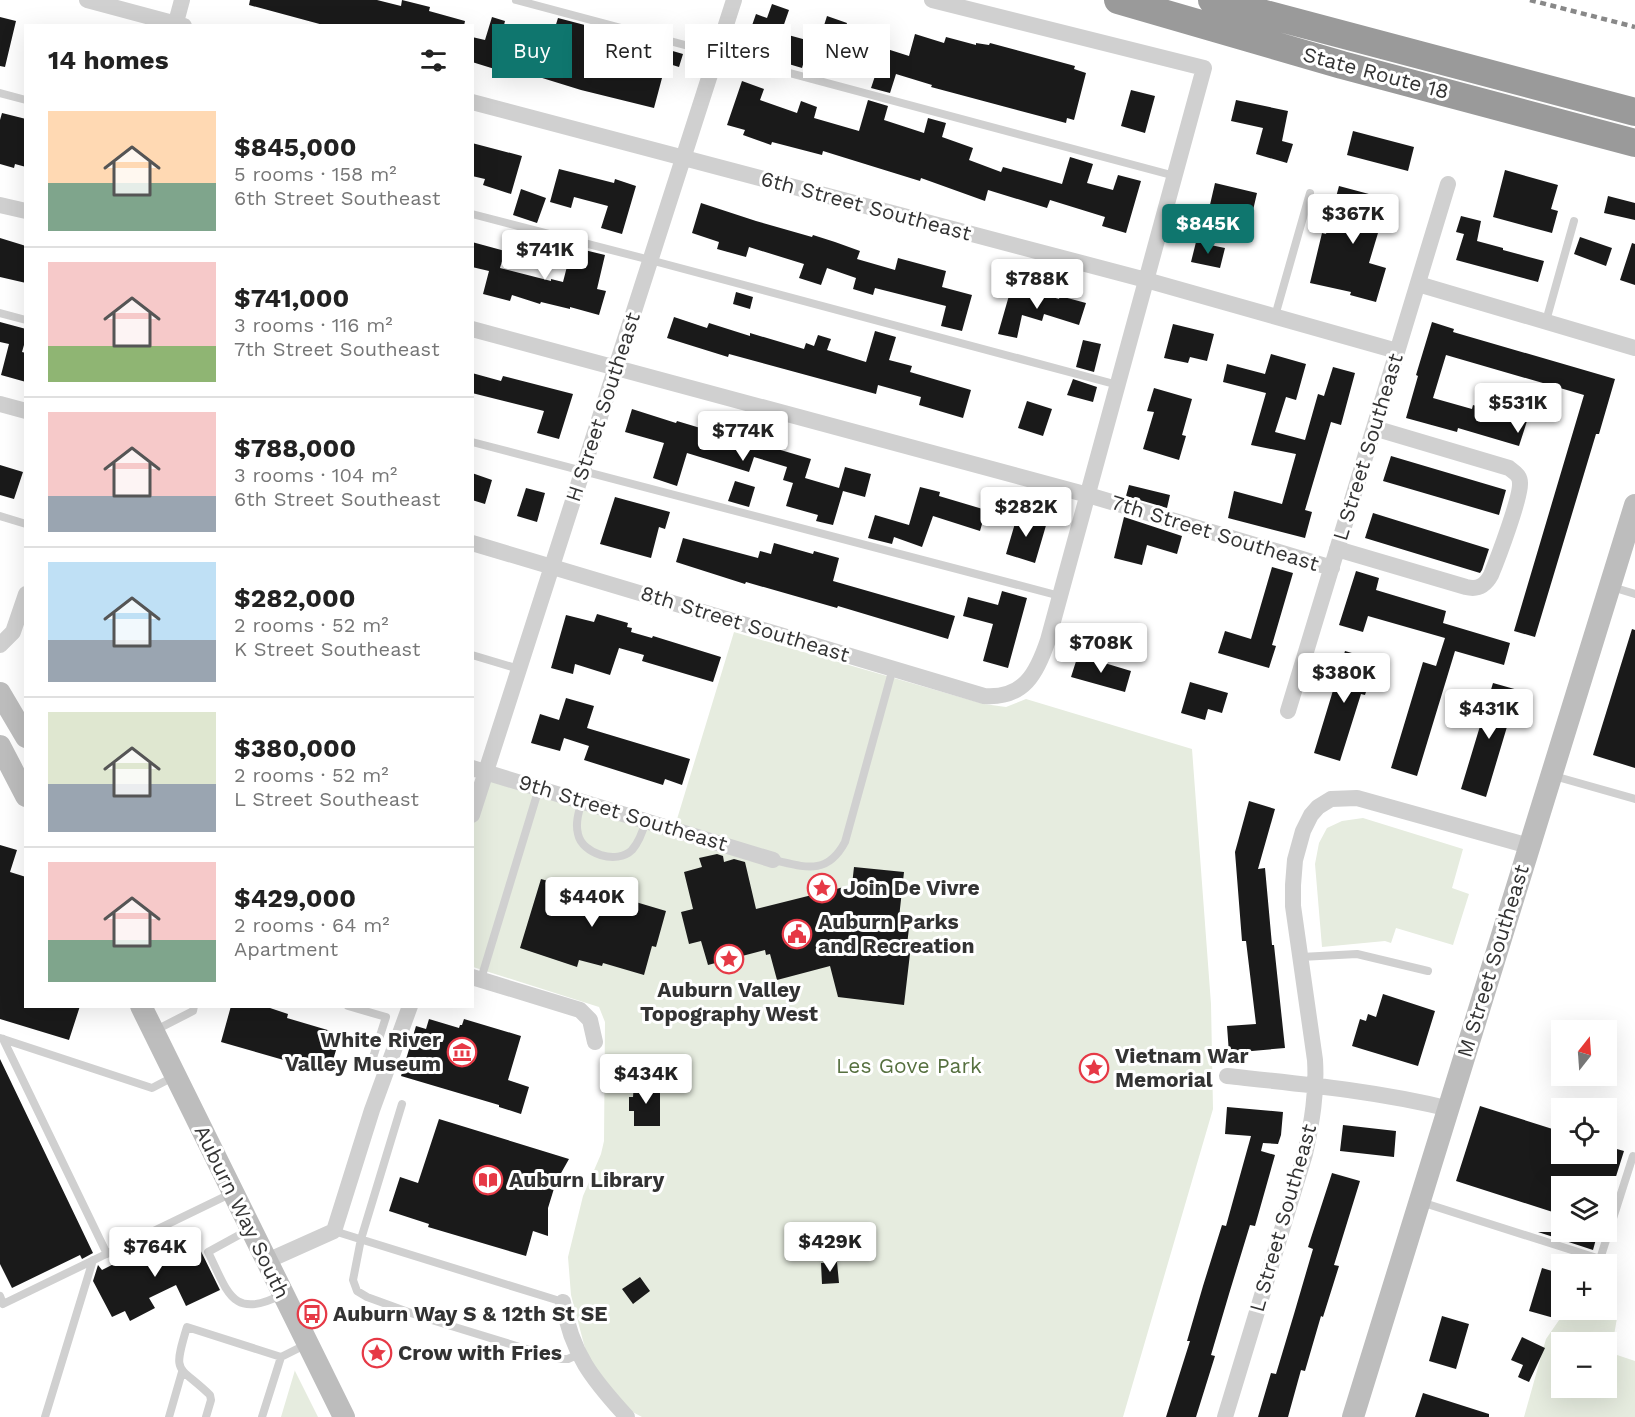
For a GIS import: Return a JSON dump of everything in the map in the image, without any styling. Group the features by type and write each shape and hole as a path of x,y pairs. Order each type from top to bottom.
{"highway":[{"name":"State Route 18","path":"1118,0 1342,65 1635,142"},
{"name":"State Route 18","path":"1212,0 1635,112"}],"main road":[{"name":"M Street Southeast","path":"1353,1417 1635,505"},
{"path":"0,693 24,734"},
{"path":"0,746 24,792"},
{"name":"Auburn Way South","path":"142,1008 344,1417"}],"street":[{"path":"87,0 174,24"},
{"path":"178,24 182,0"},
{"name":"H Street Southeast","path":"726,24 734,0"},
{"path":"932,0 1204,68 1060,596"},
{"name":"H Street Southeast","path":"474,802 479,770 519,669 709,78"},
{"name":"6th Street Southeast","path":"474,103 1146,280 1397,351"},
{"name":"L Street Southeast","path":"1288,711 1448,184"},
{"path":"0,204 24,210"},
{"path":"1418,284 1635,348"},
{"name":"7th Street Southeast","path":"474,330 1088,495 1332,568"},
{"path":"0,404 24,410"},
{"path":"1337,549 1466,587 1479,588 1491,575 1517,497 1521,483 1519,477 1509,468 1374,428"},
{"name":"8th Street Southeast","path":"474,544 984,696 1005,695 1031,679 1042,659 1060,596"},
{"path":"0,645 19,634 24,605"},
{"name":"9th Street Southeast","path":"479,770 773,860"},
{"name":"L Street Southeast","path":"1225,1417 1305,1154 1312,1120 1316,1085 1315,1060 1293,906 1293,874 1300,838 1307,822 1317,807 1331,799 1357,798 1529,846"},
{"path":"477,978 580,1010 590,1020 596,1042"},
{"path":"267,1261 334,1231 372,1110 409,1008"},
{"path":"1227,1076 1316,1085 1409,1099 1450,1109"},
{"path":"563,1302 572,1339 579,1354 597,1384 627,1417"}],"lane":[{"path":"516,0 685,44"},
{"path":"791,72 1175,176"},
{"path":"0,93 24,99"},
{"path":"1275,316 1310,193"},
{"path":"474,215 1118,385"},
{"path":"1545,321 1574,220"},
{"path":"0,313 24,320"},
{"path":"474,443 1060,596"},
{"path":"0,516 24,523"},
{"path":"1609,585 1635,594"},
{"path":"474,656 519,669"},
{"path":"773,860 810,867 830,861 838,854 845,842 893,668"},
{"path":"1551,775 1635,799"},
{"path":"477,978 539,788"},
{"path":"582,801 577,825 580,841 587,848 604,856 623,856 631,851 640,838 646,820"},
{"path":"1301,957 1357,954 1428,971"},
{"path":"154,1031 193,1011 194,1008"},
{"path":"355,1008 386,1017 369,1070"},
{"path":"1,1039 152,1088 175,1075"},
{"path":"1,1039 107,1254"},
{"path":"402,1104 361,1239 353,1280 357,1291 361,1295 422,1317 559,1359 568,1359 579,1354"},
{"path":"1421,1202 1600,1259 1633,1156"},
{"path":"0,1296 3,1304 232,1192"},
{"path":"250,1229 208,1252 229,1294 237,1301 255,1306 283,1294"},
{"path":"334,1231 563,1302"},
{"path":"45,1417 93,1260"},
{"path":"206,1417 211,1400 210,1395 182,1372 178,1362 187,1327 281,1357 307,1344"},
{"path":"262,1417 281,1357"},
{"path":"169,1417 182,1372"}],"green space":[{"name":"Les Gove Park","path":"734,632 984,704 1006,707 1026,699 1192,749 1211,1004 1213,1109 1123,1417 642,1417 627,1409 594,1369 586,1352 571,1295 568,1257 583,1196 601,1154 604,1141 605,1022 599,1007 474,967 474,812 486,772 674,829"},
{"path":"1363,818 1463,849 1452,888 1469,894 1453,945 1396,928 1391,943 1385,941 1322,947 1315,864 1319,843 1327,828 1342,821"},
{"path":"1559,1320 1617,1320 1615,1332 1551,1332 1551,1398 1617,1398 1617,1355 1635,1361 1635,1417 1524,1417 1546,1339"},
{"path":"295,1371 318,1417 281,1417"}],"building":[{"path":"250,0 377,0 401,6 402,0 430,7 429,11 465,21 464,24 320,24 249,5"},
{"path":"772,4 789,10 784,24 752,24 756,14 767,18"},
{"path":"827,16 847,23 847,24 824,24"},
{"path":"0,17 16,21 5,67 0,66"},
{"path":"492,17 505,21 504,24 492,24 492,68 474,63 474,37 485,40"},
{"path":"558,18 584,25 584,78 662,78 654,108 542,78 572,78 572,24 556,24"},
{"path":"915,34 944,43 946,37 976,45 976,43 989,45 990,43 1075,66 1074,69 1086,73 1074,120 1067,118 1066,123 931,87 932,85 896,74 890,93 871,88 874,78 890,78 890,50 909,56"},
{"path":"791,36 803,39 802,68 791,65"},
{"path":"673,51 683,54 679,67 673,65"},
{"path":"742,81 764,89 760,100 797,113 801,101 817,107 814,118 859,131 868,100 888,106 884,120 924,133 928,118 946,123 942,137 973,148 969,160 1001,172 1003,167 1062,184 1070,157 1093,164 1087,183 1113,190 1118,175 1141,181 1126,233 1102,226 1105,217 1050,200 1047,208 988,190 985,201 921,178 920,181 823,151 822,155 772,142 771,145 743,135 745,130 727,125"},
{"path":"1131,90 1155,96 1145,133 1121,126"},
{"path":"1236,100 1288,111 1282,141 1293,144 1287,163 1256,154 1263,128 1231,121"},
{"path":"2,113 24,118 24,166 15,164 14,168 0,164"},
{"path":"1353,131 1414,147 1408,171 1347,155"},
{"path":"474,144 522,156 511,194 483,185 485,179 474,176"},
{"path":"559,169 614,183 615,179 636,186 622,234 601,228 608,206 574,197 571,208 550,202"},
{"path":"1505,170 1558,185 1551,209 1558,211 1552,233 1493,217"},
{"path":"1215,183 1257,193 1251,219 1209,209"},
{"path":"1339,186 1395,201 1388,225 1381,223 1369,263 1386,268 1376,302 1350,295 1351,292 1310,283 1322,233 1326,234"},
{"path":"521,189 546,198 537,223 513,215"},
{"path":"1608,196 1635,203 1635,220 1604,213"},
{"path":"701,203 756,221 835,242 860,251 857,259 895,270 898,258 946,271 942,287 972,295 962,331 941,326 946,306 875,288 873,295 853,289 856,278 827,268 821,285 799,278 804,264 749,247 746,257 717,249 719,242 692,233"},
{"path":"1461,216 1481,221 1477,241 1544,261 1538,282 1456,260 1464,234 1456,232"},
{"path":"1580,237 1612,248 1606,266 1574,254"},
{"path":"0,238 24,245 24,283 0,277"},
{"path":"1196,242 1225,248 1220,268 1191,262"},
{"path":"474,243 505,251 500,268 563,282 572,247 605,255 597,289 606,291 599,315 570,307 570,309 541,302 540,304 512,295 510,301 483,294 489,271 474,267"},
{"path":"1632,243 1635,244 1635,285 1620,280"},
{"path":"1012,285 1059,299 1060,296 1086,303 1079,325 1044,314 1042,321 1022,315 1017,338 998,334"},
{"path":"736,292 753,297 750,309 733,304"},
{"path":"674,317 707,328 709,323 804,349 806,343 814,346 818,335 831,339 827,350 866,362 875,331 896,337 889,360 912,366 910,372 971,390 963,418 919,405 921,397 878,385 876,394 729,354 728,357 667,338"},
{"path":"0,322 24,328 22,352 24,352 24,381 1,375 9,344 0,342"},
{"path":"1432,322 1454,329 1453,332 1615,379 1599,434 1596,434 1535,637 1514,631 1584,395 1446,355 1433,398 1472,409 1473,405 1527,421 1519,446 1458,428 1457,432 1406,418"},
{"path":"1173,324 1214,334 1207,361 1190,357 1188,363 1164,358"},
{"path":"1083,340 1101,344 1094,372 1076,367"},
{"path":"1271,354 1306,364 1296,400 1286,397 1275,432 1305,440 1318,394 1324,396 1333,367 1355,373 1341,425 1331,422 1305,510 1312,512 1305,538 1228,518 1234,491 1282,504 1296,454 1251,445 1266,393 1223,382 1227,364 1265,374"},
{"path":"474,374 501,381 503,376 573,394 559,439 537,433 544,411 474,394"},
{"path":"1073,379 1097,387 1093,402 1067,395"},
{"path":"1154,388 1192,399 1182,435 1186,436 1179,460 1143,449 1154,412 1147,411"},
{"path":"1027,401 1052,409 1043,436 1018,428"},
{"path":"632,409 811,459 805,478 839,488 845,467 871,474 865,497 843,491 833,525 816,521 818,515 786,506 793,483 783,480 787,467 754,457 749,472 687,453 677,486 653,478 664,443 625,432"},
{"path":"1391,456 1506,490 1499,515 1383,481"},
{"path":"0,465 23,472 14,499 0,495"},
{"path":"474,474 492,480 485,504 474,501"},
{"path":"735,481 755,487 749,507 728,501"},
{"path":"1129,485 1170,495 1167,508 1126,496"},
{"path":"920,487 940,492 939,496 986,510 980,531 933,516 922,547 894,537 892,544 868,538 875,515 909,525"},
{"path":"526,488 545,493 537,522 517,516"},
{"path":"615,497 670,512 665,529 659,527 651,558 600,544"},
{"path":"1018,513 1047,522 1035,563 1006,554"},
{"path":"1373,513 1489,549 1482,570 1480,573 1365,538"},
{"path":"1124,517 1182,536 1177,554 1147,545 1142,565 1114,558"},
{"path":"683,538 758,558 760,551 771,554 774,543 813,554 814,551 839,558 833,581 955,616 948,639 838,606 837,608 746,582 745,584 676,562"},
{"path":"1272,567 1293,573 1272,645 1276,646 1269,668 1218,653 1225,631 1251,639"},
{"path":"1356,571 1379,578 1376,590 1446,611 1443,623 1510,643 1504,665 1455,651 1417,776 1391,768 1423,662 1436,666 1445,638 1368,616 1363,632 1339,625"},
{"path":"1002,591 1027,598 1008,668 983,661 993,624 963,616 968,597 998,605"},
{"path":"597,614 628,623 627,627 632,628 631,632 652,638 653,636 721,657 713,682 642,661 644,655 619,648 610,675 575,664 573,674 551,668 566,615 594,622"},
{"path":"1632,629 1635,630 1635,768 1593,755"},
{"path":"1345,651 1376,660 1365,695 1361,694 1340,761 1314,753"},
{"path":"1078,655 1131,671 1125,692 1071,677"},
{"path":"1190,682 1228,693 1222,713 1208,709 1205,720 1181,713"},
{"path":"1493,683 1518,690 1486,797 1461,789"},
{"path":"566,698 594,706 587,728 690,759 682,785 665,779 663,785 584,760 589,746 564,738 560,751 531,743 540,714 559,720"},
{"path":"1249,801 1275,809 1258,869 1265,868 1285,1048 1229,1053 1227,1026 1256,1024 1246,941 1242,941 1235,852"},
{"path":"0,845 17,850 10,872 24,876 24,1008 79,1008 69,1040 0,1019"},
{"name":"Auburn Parks and Recreation","path":"717,854 723,856 724,862 734,859 745,862 756,909 852,885 854,867 904,872 898,927 909,928 907,945 911,945 904,1005 838,997 830,966 777,980 770,954 766,955 765,950 708,965 701,941 689,944 681,912 693,909 684,872 702,867 699,858"},
{"path":"541,879 580,890 582,886 666,911 656,947 652,946 644,975 603,963 602,966 579,960 577,967 520,948"},
{"path":"1383,994 1435,1011 1418,1066 1352,1046 1360,1019 1366,1021 1368,1014 1376,1017"},
{"path":"230,1008 270,1008 288,1014 287,1018 341,1034 329,1073 221,1042"},
{"name":"White River Valley Museum","path":"429,1019 459,1028 464,1019 521,1036 508,1080 529,1087 521,1114 499,1107 499,1105 401,1076 416,1026 426,1029"},
{"path":"0,1059 93,1253 82,1259 80,1255 12,1288 0,1264"},
{"path":"634,1084 660,1085 660,1126 634,1126 634,1111 629,1111 629,1097 633,1097"},
{"path":"1480,1106 1551,1129 1551,1164 1617,1164 1617,1149 1624,1151 1616,1176 1551,1176 1551,1211 1456,1181"},
{"path":"1227,1107 1283,1112 1281,1135 1278,1144 1263,1143 1261,1151 1275,1155 1255,1226 1250,1225 1229,1294 1211,1355 1215,1356 1196,1417 1166,1417 1190,1341 1187,1341 1203,1286 1222,1225 1226,1226 1251,1136 1225,1134"},
{"name":"Auburn Library","path":"439,1119 569,1159 556,1182 548,1208 548,1236 533,1231 526,1256 428,1227 429,1224 389,1211 400,1177 418,1183"},
{"path":"1343,1125 1396,1131 1394,1157 1340,1151"},
{"path":"1332,1173 1360,1181 1334,1265 1339,1266 1305,1371 1301,1370 1288,1417 1258,1417 1271,1373 1276,1374 1313,1249 1308,1247"},
{"path":"1538,1232 1551,1232 1551,1236"},
{"path":"192,1233 220,1290 186,1306 176,1285 149,1298 155,1308 130,1321 125,1311 112,1317 93,1281 98,1265 102,1270 153,1244 156,1251"},
{"path":"1569,1242 1595,1242 1593,1250"},
{"path":"837,1262 839,1283 822,1284 821,1263"},
{"path":"1542,1268 1551,1271 1551,1317 1529,1311"},
{"path":"640,1277 650,1291 633,1304 622,1289"},
{"path":"1442,1316 1469,1324 1456,1369 1429,1361"},
{"path":"1522,1337 1545,1348 1529,1382 1518,1377 1523,1365 1511,1360"},
{"path":"1423,1393 1489,1414 1489,1417 1415,1417"}],"railway":[{"path":"1530,0 1635,27"}],"place":[{"name":"Join De Vivre","path":"822,888"},
{"name":"Auburn Parks and Recreation","path":"797,934"},
{"name":"Auburn Valley Topography West","path":"729,959"},
{"name":"White River Valley Museum","path":"462,1052"},
{"name":"Vietnam War Memorial","path":"1094,1068"},
{"name":"Auburn Library","path":"488,1180"},
{"name":"Auburn Way S & 12th St SE","path":"312,1314"},
{"name":"Crow with Fries","path":"377,1353"}]}
